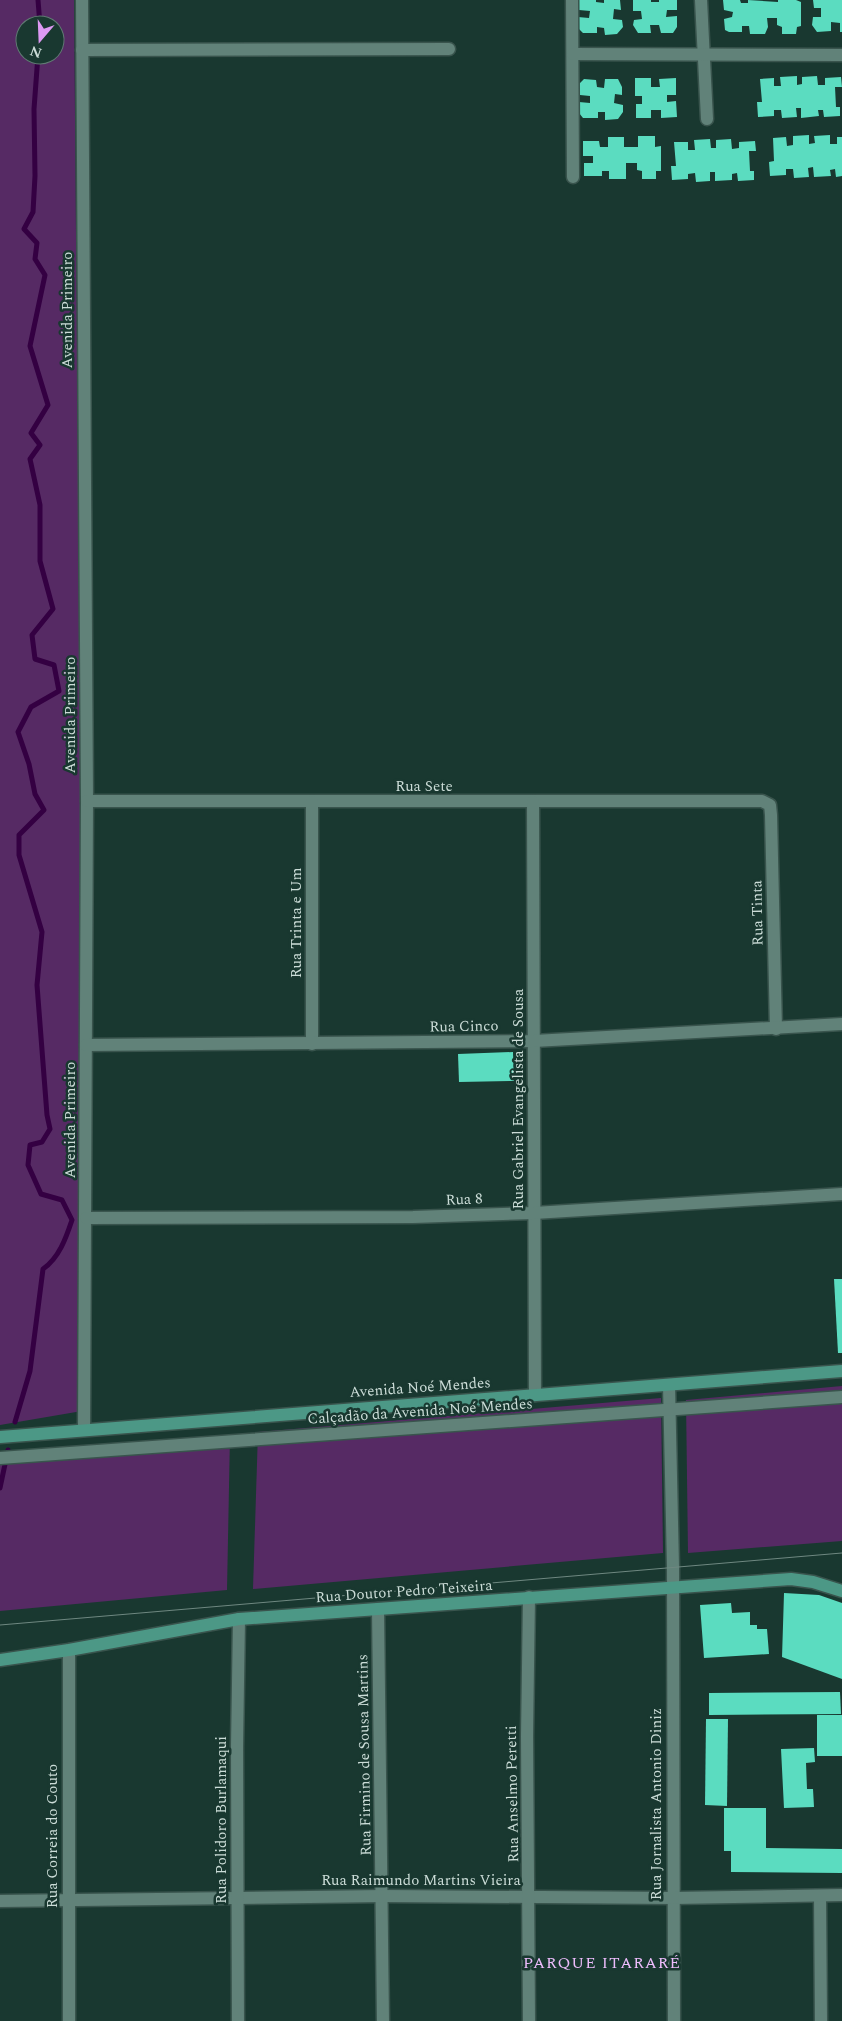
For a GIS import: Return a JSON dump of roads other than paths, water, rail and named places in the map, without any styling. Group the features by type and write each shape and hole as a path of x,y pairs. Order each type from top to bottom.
{"main road":[{"name":"Avenida Noé Mendes","path":"0,1437 842,1370"},
{"name":"Rua Doutor Pedro Teixeira","path":"0,1660 69,1650 239,1620 378,1608 791,1579 813,1582 842,1591"}],"street":[{"name":"Avenida Primeiro","path":"82,0 87,801 84,1430"},
{"path":"572,0 573,177"},
{"path":"701,0 707,119"},
{"path":"82,50 450,49"},
{"path":"572,54 842,55"},
{"name":"Rua Sete","path":"87,801 762,801"},
{"name":"Rua Tinta","path":"762,801 770,806 771,815 776,1029"},
{"name":"Rua Trinta e Um","path":"312,802 312,1044"},
{"name":"Rua Gabriel Evangelista de Sousa","path":"533,802 535,1395"},
{"name":"Rua Cinco","path":"86,1045 534,1041 842,1024"},
{"name":"Rua 8","path":"86,1218 413,1217 534,1213 842,1194"},
{"name":"Rua Jornalista Antonio Diniz","path":"669,1384 674,2021"},
{"name":"Calçadão da Avenida Noé Mendes","path":"0,1458 242,1439 670,1411 842,1397"},
{"name":"Rua Anselmo Peretti","path":"529,1598 527,1736 529,2021"},
{"name":"Rua Firmino de Sousa Martins","path":"378,1608 383,1896 383,2021"},
{"name":"Rua Polidoro Burlamaqui","path":"238,2021 239,1620"},
{"name":"Rua Correia do Couto","path":"69,1650 69,2021"},
{"name":"Rua Raimundo Martins Vieira","path":"0,1901 383,1896 673,1898 842,1895"},
{"path":"820,1896 821,2021"}],"waterway":[{"path":"38,0 39,15"},
{"path":"15,1422 30,1371 43,1269 58,1253 72,1220 62,1200 41,1194 28,1165 30,1145 42,1142 50,1129 47,1115 37,985 42,932 19,855 19,835 44,810 35,794 29,764 18,732 31,707 59,691 54,665 35,659 32,635 53,609 40,561 40,505 30,459 40,445 31,433 48,405 30,346 45,275 35,259 37,243 24,229 33,212 35,176 34,109 37,65"},
{"path":"0,1488 8,1450"}],"tram line":[{"path":"0,1625 842,1553"}],"district":[{"name":"PARQUE ITARARÉ","path":"602,1962"}]}
